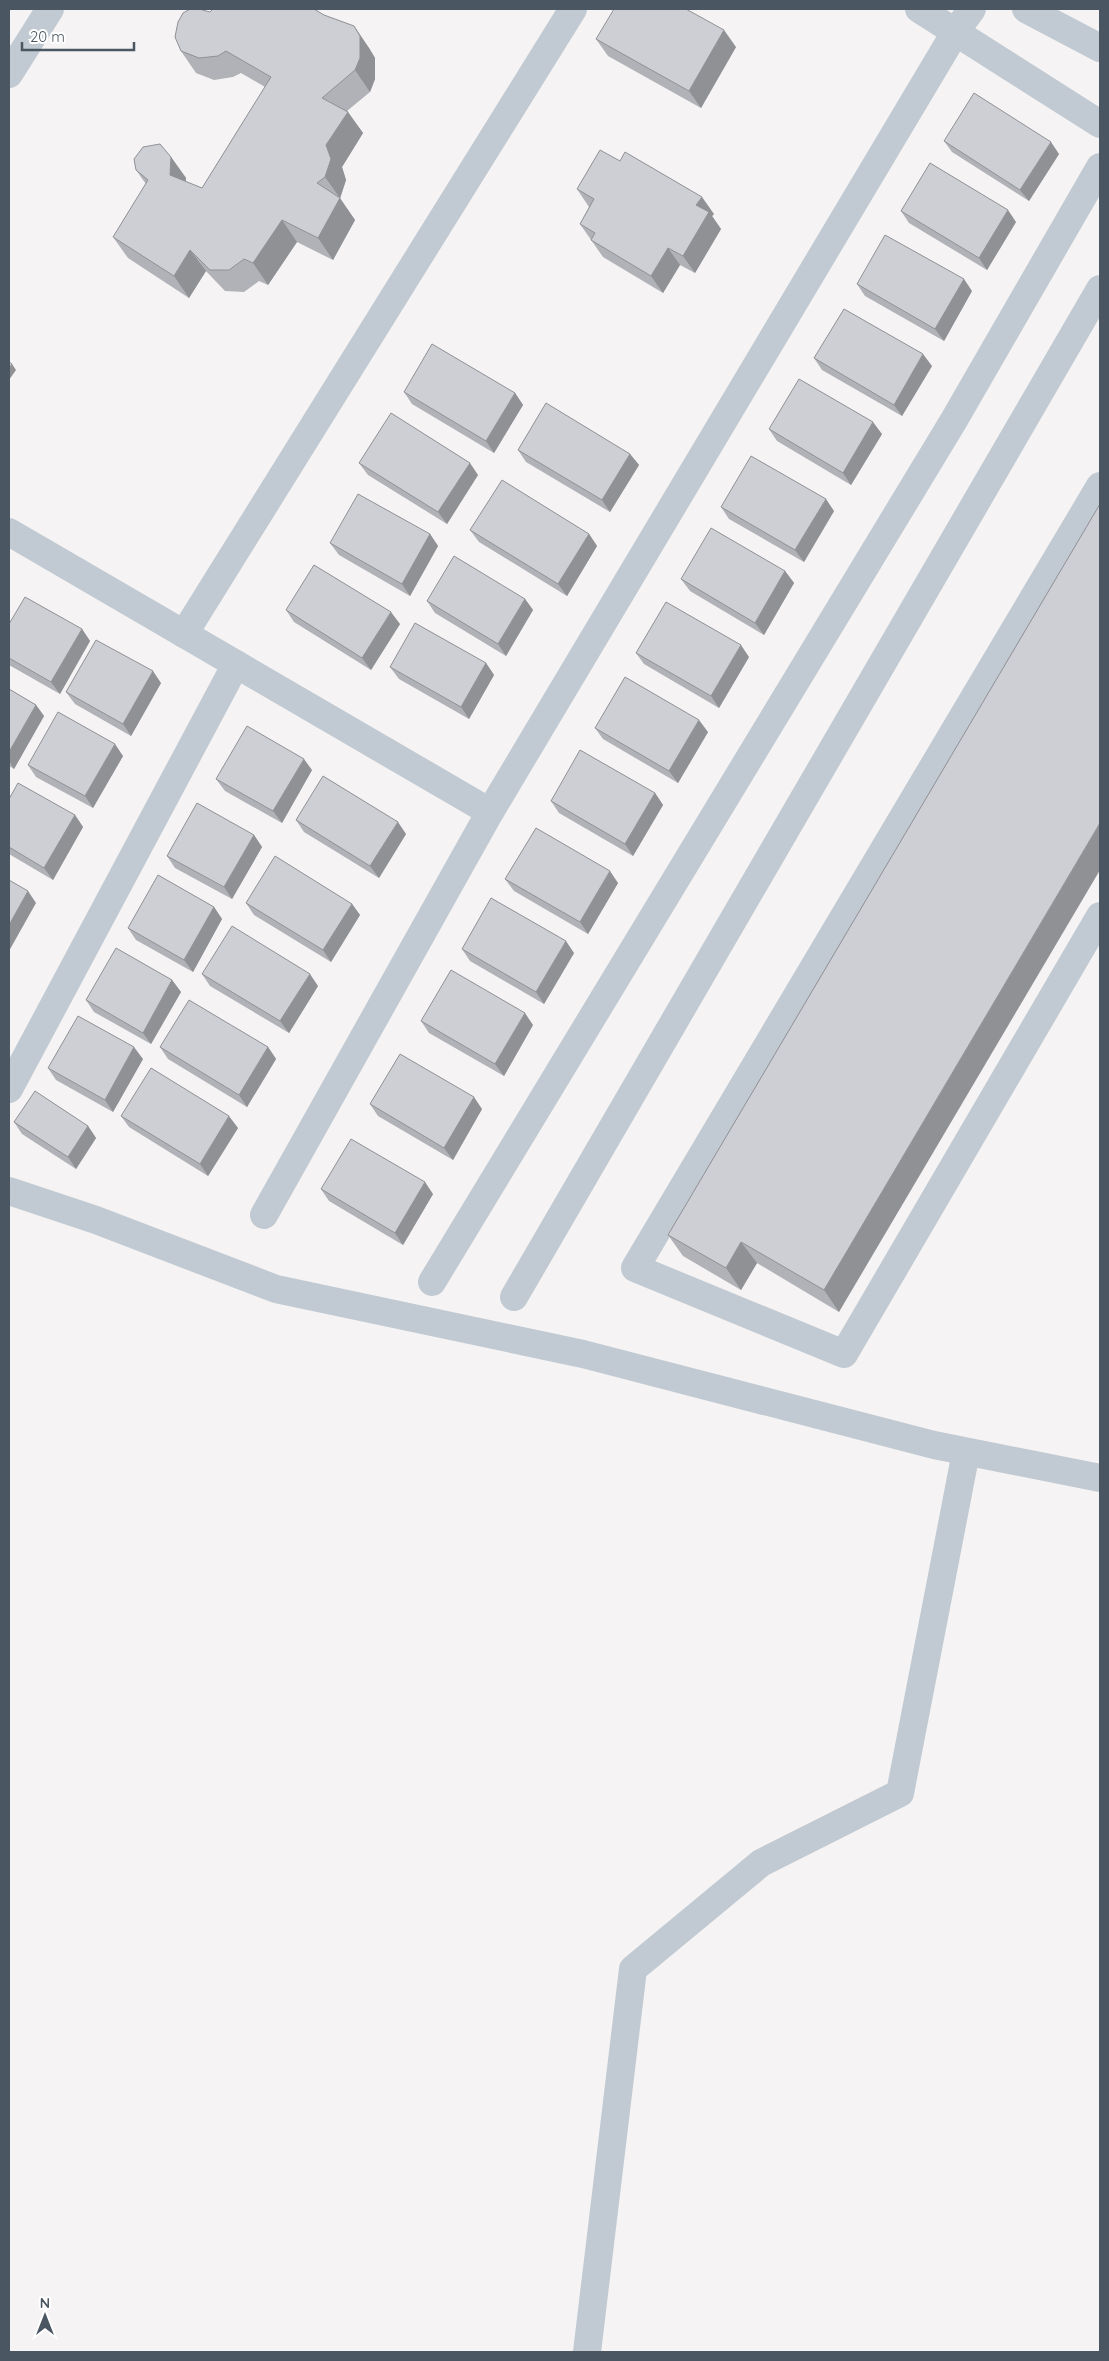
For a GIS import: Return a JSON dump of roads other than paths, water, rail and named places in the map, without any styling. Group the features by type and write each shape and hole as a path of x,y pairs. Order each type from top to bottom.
{"street":[{"path":"9,74 50,9"},
{"path":"184,634 573,9"},
{"path":"919,9 1100,124"},
{"path":"264,1216 490,812 956,31 972,9"},
{"path":"1026,9 1100,48"},
{"path":"432,1282 954,420 1100,166"},
{"path":"514,1297 1100,288"},
{"path":"1100,486 634,1268 844,1354 1100,916"},
{"path":"12,540 184,634 490,812"},
{"path":"9,1089 236,664"},
{"path":"9,1191 96,1220 276,1289 583,1354 966,1452 1100,1478"},
{"path":"587,2352 633,1969 761,1863 900,1793 966,1452"}]}
